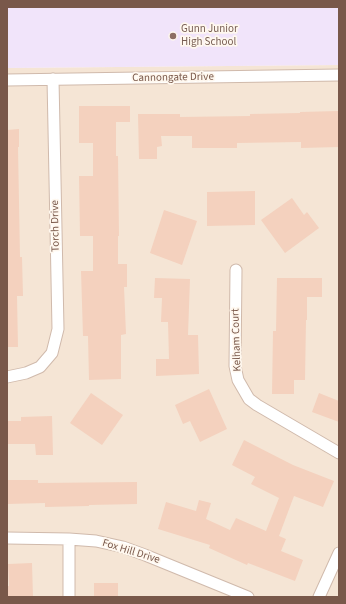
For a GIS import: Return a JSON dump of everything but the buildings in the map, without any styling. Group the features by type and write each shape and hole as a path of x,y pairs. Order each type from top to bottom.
{"street":[{"name":"Cannongate Drive","path":"7,80 339,75"},
{"name":"Torch Drive","path":"7,377 26,373 40,367 52,352 58,329 53,79"},
{"name":"Kelham Court","path":"236,270 235,366 238,380 249,399 257,406 339,453"},
{"name":"Fox Hill Drive","path":"7,538 96,541 145,555 248,597"},
{"path":"68,539 69,597"},
{"path":"319,597 339,553"}],"shaded area":[{"name":"Gunn Junior High School","path":"7,7 339,7 339,65 7,68"},
{"path":"339,65 339,597 7,597 7,68"}],"place":[{"name":"Gunn Junior High School","path":"173,36"}]}
